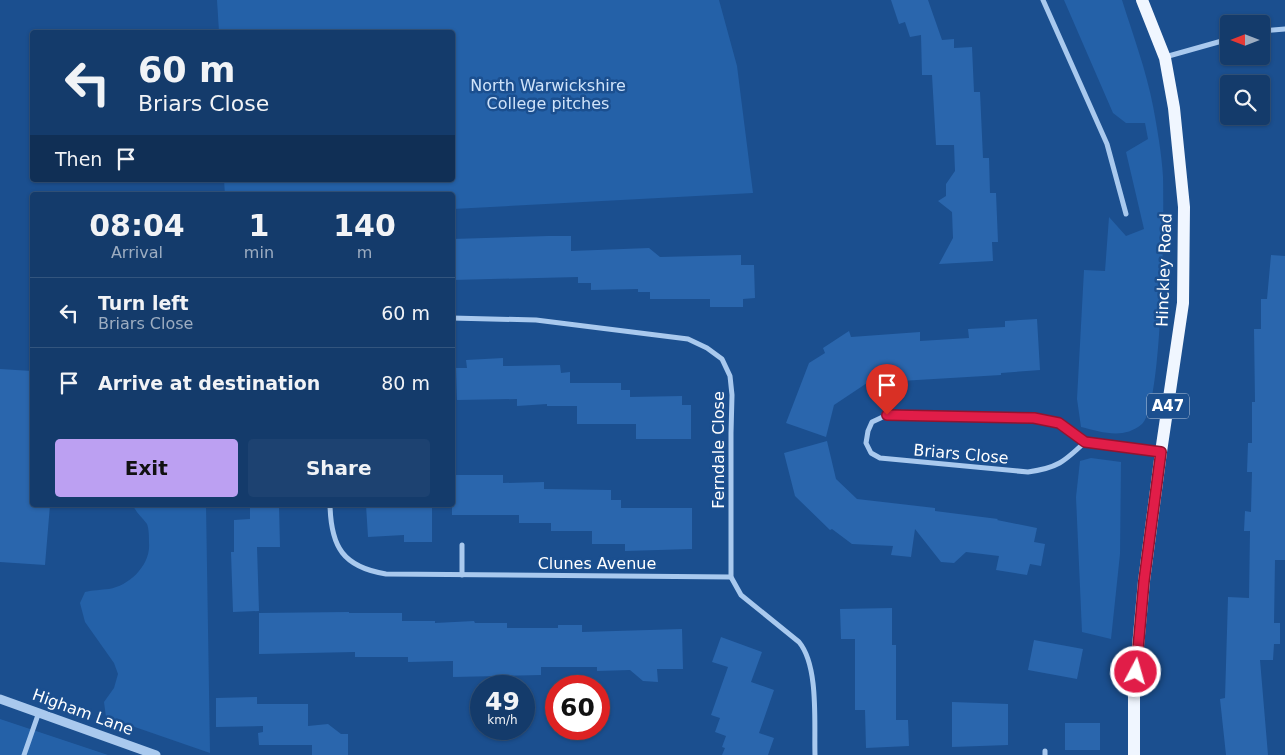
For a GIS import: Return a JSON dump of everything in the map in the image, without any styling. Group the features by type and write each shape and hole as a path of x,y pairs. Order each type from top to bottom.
{"main road":[{"name":"Hinckley Road","path":"1134,755 1134,690 1144,581 1183,293 1184,207 1174,108 1165,58 1142,0"}],"street":[{"path":"1043,0 1106,144 1126,214"},
{"path":"1270,30 1285,28"},
{"path":"1165,58 1220,42"},
{"name":"Ferndale Close","path":"455,318 536,320 688,339 707,348 722,360 730,376 732,395 731,577"},
{"name":"Briars Close","path":"1085,442 1067,460 1049,469 1028,472 880,458 871,453 866,443 872,422 887,415 1034,418 1059,423 1085,442 1161,452"},
{"name":"Clunes Avenue","path":"330,507 330,520 334,538 342,554 356,566 371,572 386,574 731,577"},
{"path":"462,545 462,575"},
{"path":"731,577 741,595 799,642 806,650 813,676 815,755"},
{"name":"Higham Lane","path":"0,699 156,755"},
{"path":"24,755 39,712"}],"green space":[{"name":"North Warwickshire College pitches","path":"217,0 719,0 737,66 753,193 455,209 455,192 225,192 224,182 455,182 455,30 219,30"},
{"path":"1064,0 1122,0 1147,79 1160,151 1163,177 1161,307 1154,383 1149,410 1142,424 1135,429 1120,433 1081,427 1077,399 1084,270 1105,271 1109,217 1126,236 1144,229 1126,152 1148,139 1145,123 1126,123 1113,113"},
{"path":"1091,458 1121,462 1120,554 1111,639 1082,632 1076,497 1080,461"},
{"path":"134,507 206,507 210,753 106,717 104,702 114,688 118,674 114,663 85,622 80,603 85,592 109,589 124,584 142,566 149,551 149,538 147,524"},
{"path":"0,719 108,755 0,755"}],"building":[{"path":"891,0 928,0 942,40 954,39 954,48 972,47 974,92 980,92 983,158 989,158 990,193 996,193 998,242 992,242 993,261 939,264 953,238 952,212 938,201 946,196 946,184 955,171 954,145 936,145 932,75 922,75 921,35 910,37 905,22 899,24"},
{"path":"571,236 571,251 649,248 660,257 741,255 741,265 754,265 755,298 743,299 743,307 710,307 710,299 650,299 650,292 638,292 638,289 591,290 591,283 578,283 578,277 455,280 455,239"},
{"path":"1271,255 1285,256 1285,560 1275,560 1274,623 1280,623 1280,644 1274,644 1273,660 1260,660 1268,755 1226,755 1220,699 1225,698 1228,597 1249,598 1250,531 1244,531 1245,511 1251,512 1252,472 1247,472 1248,443 1252,443 1252,402 1255,402 1254,329 1261,329 1261,299 1267,299"},
{"path":"1037,319 1040,370 1001,373 1001,375 867,383 834,405 826,437 786,423 809,363 825,353 823,348 849,331 851,337 920,332 920,341 969,338 968,329 1005,327 1005,321"},
{"path":"503,358 503,366 560,365 561,373 570,372 570,383 621,383 621,390 630,390 630,397 682,396 682,405 691,405 691,439 636,439 636,424 577,424 577,406 547,406 547,404 517,406 517,399 457,400 456,368 467,368 466,360"},
{"path":"0,369 30,371 30,507 50,507 45,565 0,562"},
{"path":"827,441 836,479 857,499 935,508 935,511 998,519 1037,528 1034,542 1045,544 1041,566 1030,564 1027,575 996,570 999,556 966,552 954,563 941,562 915,529 911,557 891,555 893,546 852,544 832,529 830,530 795,496 784,453"},
{"path":"455,475 503,475 503,483 544,482 544,489 611,490 611,500 621,500 621,508 692,508 692,549 625,551 625,544 592,544 592,531 551,531 551,523 519,523 519,515 452,515 452,507 455,507"},
{"path":"250,507 279,507 280,547 257,547 259,611 233,612 231,552 234,552 234,520 250,519"},
{"path":"366,507 432,507 432,542 404,542 404,535 368,537"},
{"path":"892,608 892,645 896,645 896,720 908,720 909,746 866,748 865,710 855,710 855,639 841,639 840,609"},
{"path":"259,613 402,613 402,621 507,623 507,628 558,628 558,625 582,625 582,632 682,629 683,669 657,669 658,682 643,681 630,670 597,671 597,667 541,667 541,675 470,675 470,677 453,677 453,661 408,662 408,657 355,657 355,652 259,654"},
{"path":"721,637 762,652 751,682 774,690 759,733 774,738 768,755 722,755 725,748 722,747 726,736 715,732 720,718 711,715 728,667 712,662"},
{"path":"1034,640 1083,649 1077,679 1028,670"},
{"path":"257,697 257,704 308,704 308,726 328,724 341,734 348,734 348,755 312,755 312,745 259,745 258,733 263,732 263,726 216,727 216,698"},
{"path":"952,702 1008,704 1008,745 952,747"},
{"path":"1065,723 1100,723 1100,750 1065,750"}],"route":[{"path":"887,415 1034,418 1059,423 1085,442 1161,452 1144,581 1136,672"}]}
